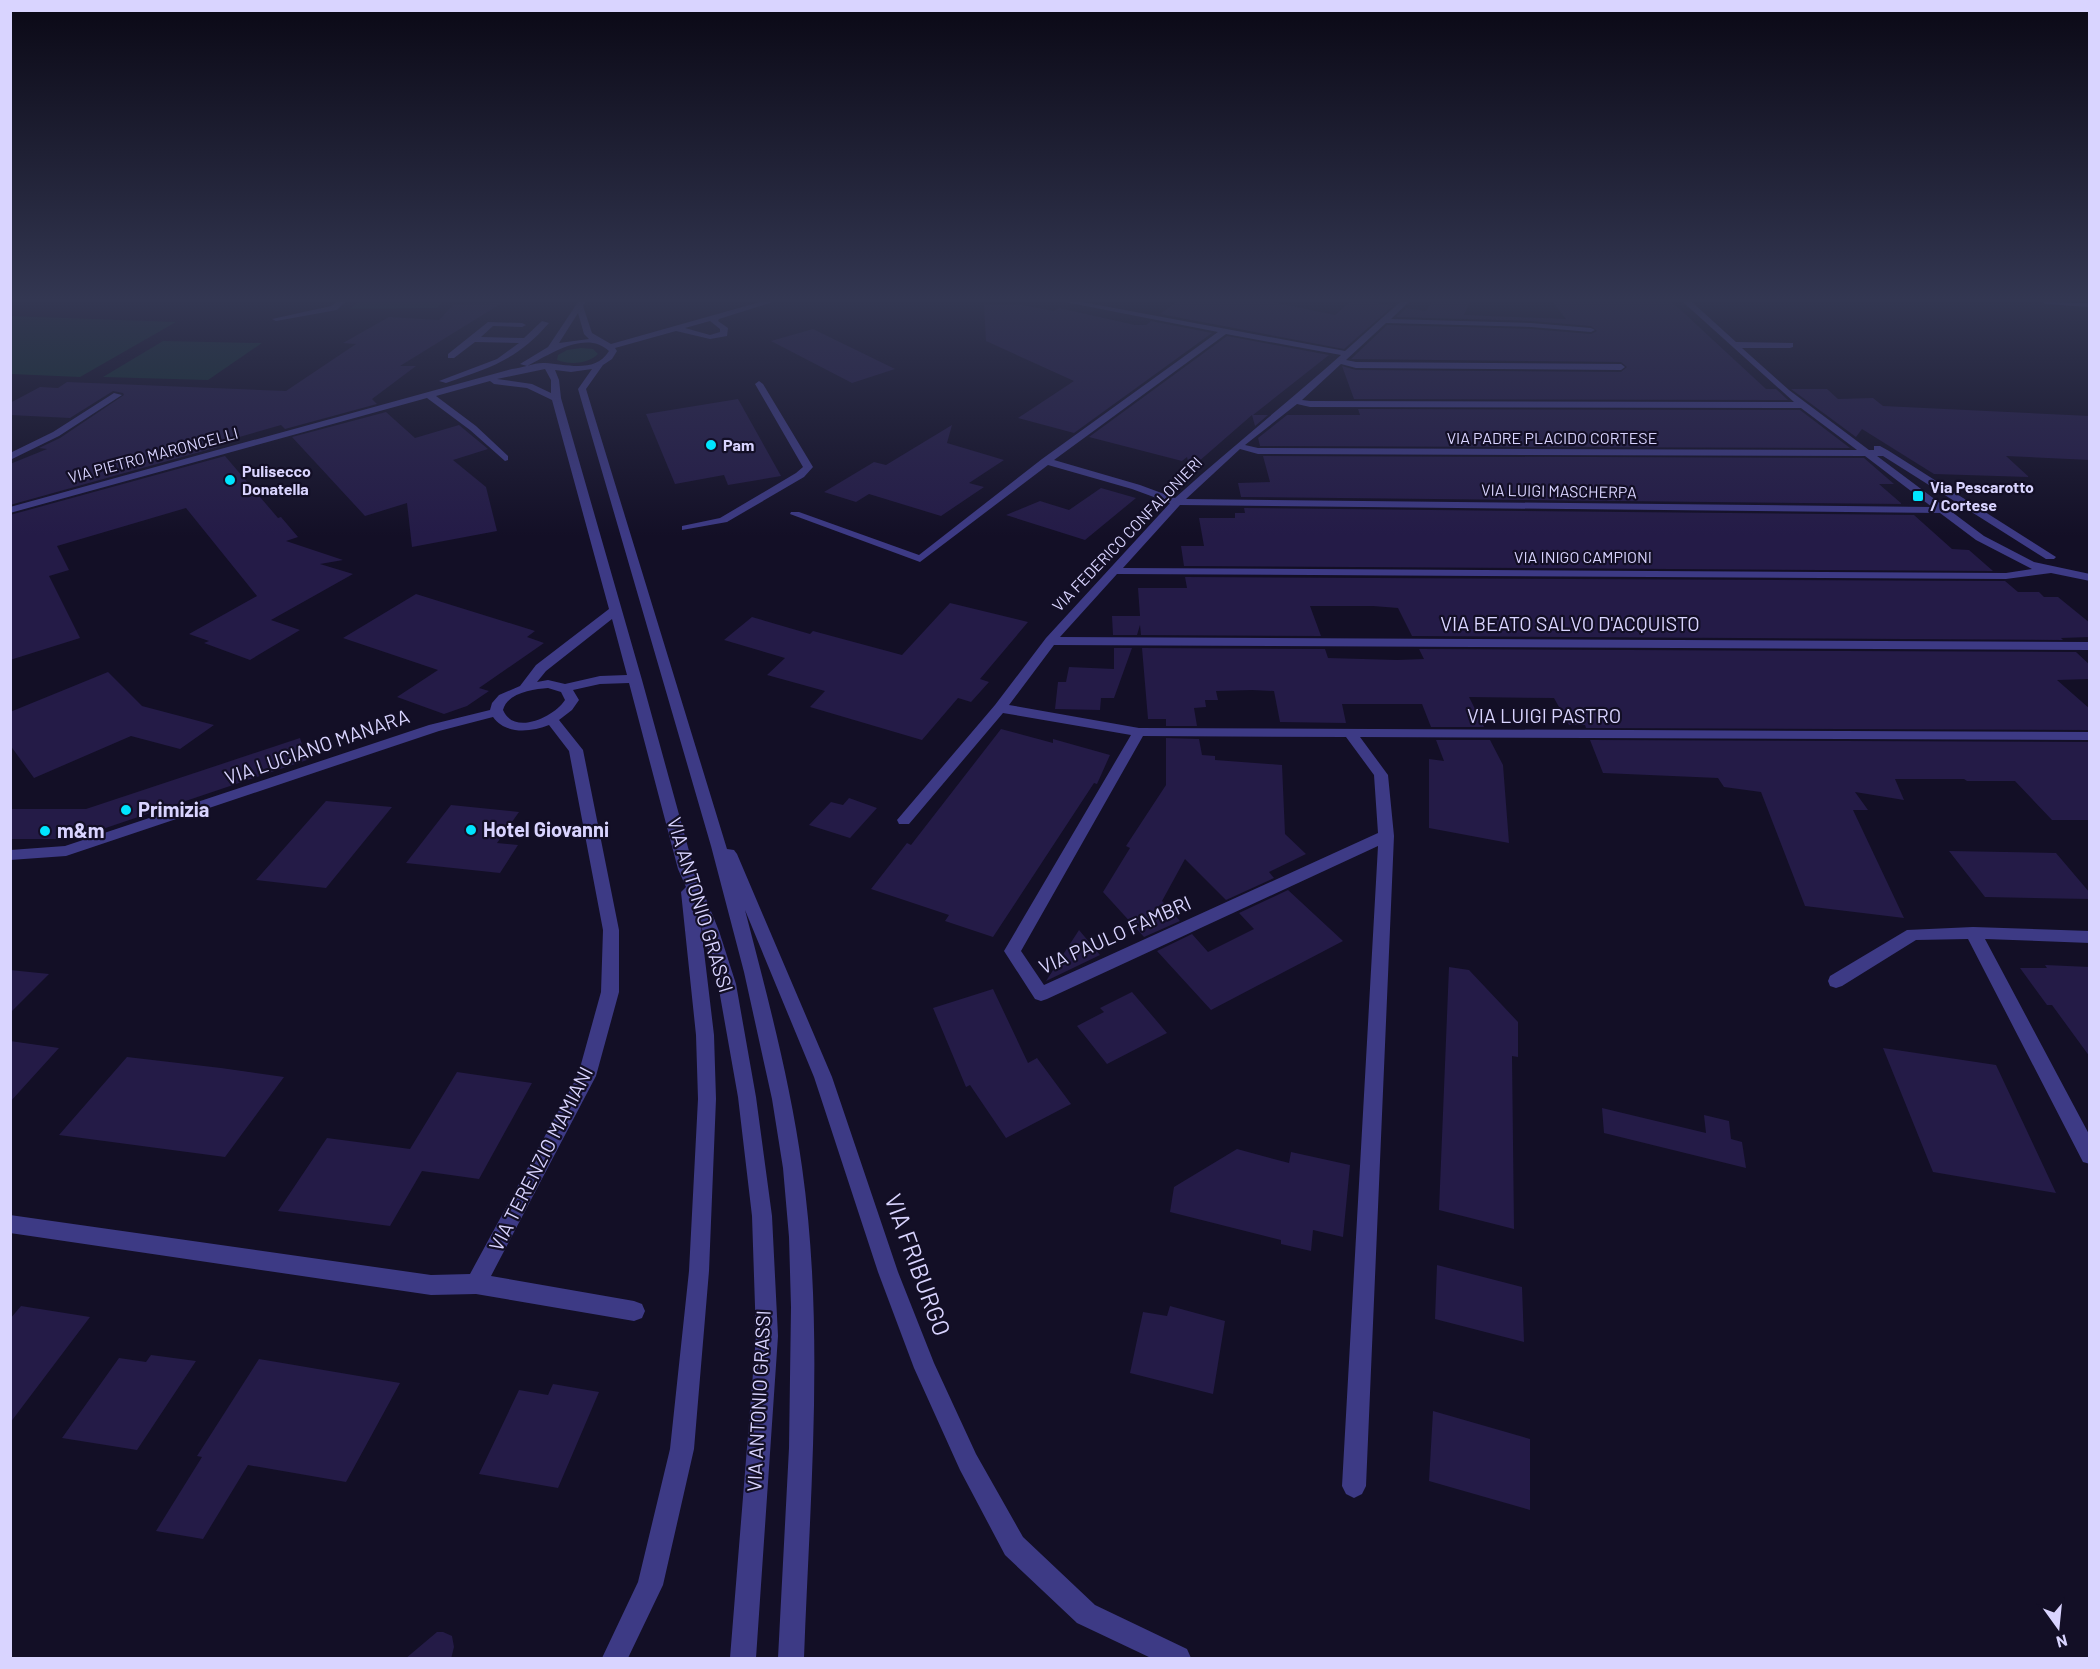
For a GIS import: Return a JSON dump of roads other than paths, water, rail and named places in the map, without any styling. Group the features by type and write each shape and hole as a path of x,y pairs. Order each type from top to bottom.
{"street":[{"name":"VIA PIETRO MARONCELLI","path":"10,510 484,380"},
{"name":"VIA ANTONIO GRASSI","path":"555,380 556,398 636,680 686,869 711,932 727,984 747,1097 762,1216 767,1336 743,1659"},
{"name":"VIA ANTONIO GRASSI","path":"588,380 582,389 709,809 738,915 782,1101 800,1239 803,1318 791,1659"},
{"path":"795,514 920,559 1046,461 1157,380"},
{"name":"VIA FEDERICO CONFALONIERI","path":"904,820 1000,708 1050,641 1177,502 1238,446 1318,380"},
{"path":"1775,380 1815,414 1980,538 2013,557 2049,570 2090,578"},
{"path":"473,383 501,381 514,383 539,389 556,398"},
{"path":"686,528 723,520 800,475 808,467 759,384"},
{"path":"10,458 56,434 117,395"},
{"path":"429,395 472,428 505,458"},
{"path":"1295,400 1310,404 1804,405"},
{"path":"1815,414 1831,419 2050,557"},
{"name":"VIA PADRE PLACIDO CORTESE","path":"1238,446 1258,451 1886,453"},
{"name":"VIA LUIGI MASCHERPA","path":"1046,461 1177,502 1942,510"},
{"name":"VIA INIGO CAMPIONI","path":"1116,571 2006,576 2049,570"},
{"path":"526,687 541,668 616,610"},
{"name":"VIA BEATO SALVO D'ACQUISTO","path":"1050,641 2090,646"},
{"path":"565,688 572,700 569,707 552,719 541,724 516,726 500,718 499,705 505,698 526,687 548,684 565,688 593,680 616,677 636,680"},
{"name":"VIA LUIGI PASTRO","path":"1000,708 1139,732 1351,735 2090,736"},
{"name":"VIA LUCIANO MANARA","path":"10,855 66,851 434,728 498,712"},
{"name":"VIA TERENZIO MAMIANI","path":"476,1284 587,1076 610,992 611,930 576,750 552,719"},
{"name":"VIA PAULO FAMBRI","path":"1139,732 1012,951 1041,994 1386,836"},
{"path":"1351,735 1381,775 1386,836 1354,1486"},
{"name":"VIA FRIBURGO","path":"709,809 823,1077 888,1272 925,1368 968,1462 1014,1546 1086,1614 1178,1659"},
{"path":"615,1659 650,1585 682,1449 696,1294 707,1098 705,1035 686,869"},
{"path":"1836,981 1912,934 1973,933 2090,937"},
{"path":"1973,933 2090,1156"},
{"path":"10,1224 431,1285 476,1284 634,1311"}],"place":[{"name":"Pam","path":"711,445"},
{"name":"Pulisecco Donatella","path":"230,480"},
{"name":"Via Pescarotto / Cortese","path":"1918,496"},
{"name":"Primizia","path":"126,810"},
{"name":"Hotel Giovanni","path":"471,830"},
{"name":"m&m","path":"45,831"}]}
